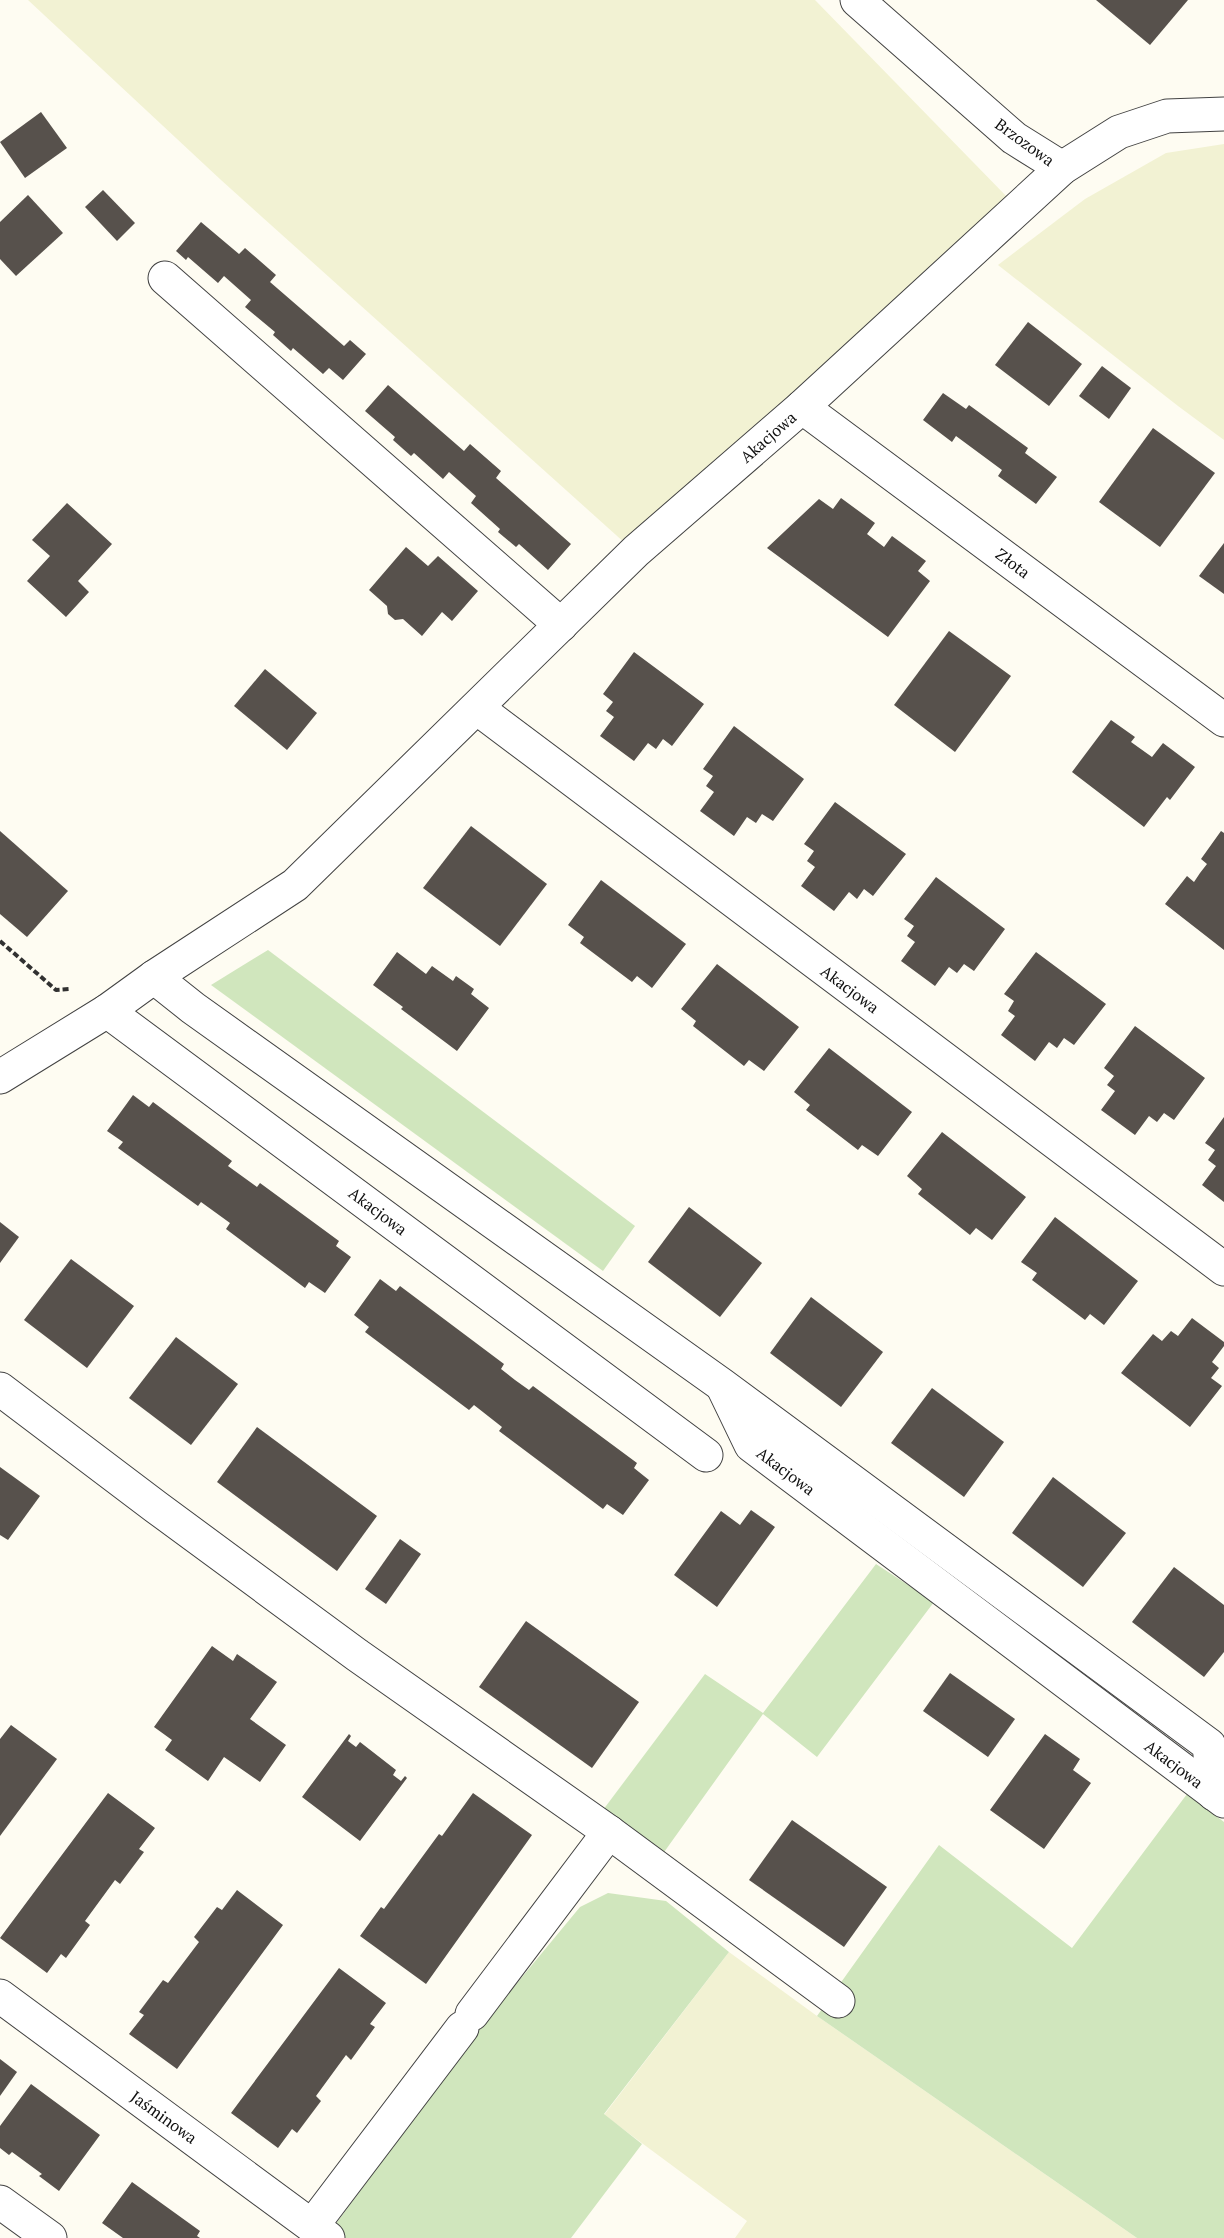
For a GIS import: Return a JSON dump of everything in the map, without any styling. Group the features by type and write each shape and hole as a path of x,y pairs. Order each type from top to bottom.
{"street":[{"name":"Brzozowa","path":"857,0 1014,138 1062,168 1119,132 1167,116 1224,114"},
{"name":"Akacjowa","path":"0,1077 113,1007 154,977 295,885 636,551 802,407 1062,168"},
{"path":"165,278 561,625"},
{"name":"Złota","path":"802,407 1224,720"},
{"name":"Akacjowa","path":"477,708 1224,1269"},
{"name":"Akacjowa","path":"154,977 202,1015 722,1385 1209,1745 1219,1798"},
{"name":"Akacjowa","path":"113,1007 706,1455"},
{"path":"0,1389 357,1655 609,1832 838,2001"},
{"path":"320,2232 467,2021 609,1832"},
{"name":"Jaśminowa","path":"0,1996 320,2232"},
{"path":"0,2202 50,2238"}],"path":[{"path":"0,941 56,990 98,986 113,1007"}],"green space":[{"path":"28,0 815,0 1011,201 626,544 221,180"},
{"path":"1224,144 1224,440 998,265 1085,199 1166,153"},
{"path":"268,950 635,1226 603,1271 211,985"},
{"path":"876,1564 934,1602 817,1757 763,1714 662,1855 603,1810 705,1674 763,1713"},
{"path":"1187,1794 1224,1822 1224,2238 1137,2238 817,2016 939,1845 1072,1948"},
{"path":"608,1893 666,1901 729,1952 604,2114 642,2144 571,2238 344,2238 332,2229 480,2028 580,1907"},
{"path":"729,1952 817,2016 1137,2238 735,2238 747,2221 604,2115"}],"building":[{"path":"1096,0 1188,0 1150,45"},
{"path":"41,112 67,148 25,178 0,142"},
{"path":"103,190 135,223 117,241 85,207"},
{"path":"28,195 63,233 16,276 0,259 0,222"},
{"path":"201,222 239,254 245,248 276,275 270,282 344,346 350,340 366,354 343,380 329,368 323,374 293,348 291,351 273,335 275,332 245,307 251,300 224,276 218,283 188,257 186,260 176,251"},
{"path":"1028,322 1082,364 1049,406 995,365"},
{"path":"1102,366 1131,388 1109,419 1079,396"},
{"path":"388,385 464,451 470,444 501,471 496,478 571,544 548,570 519,544 516,547 498,532 500,529 471,503 476,496 449,472 443,479 414,453 411,456 393,440 395,437 365,411"},
{"path":"943,393 966,409 969,405 1028,448 1025,453 1057,477 1036,504 998,476 1002,470 956,436 952,442 923,420"},
{"path":"1153,428 1215,473 1160,547 1099,502"},
{"path":"841,498 875,523 867,534 884,547 892,536 926,561 918,571 930,581 888,637 767,548 819,499 833,509"},
{"path":"67,503 112,544 78,581 89,592 66,617 27,581 50,556 32,540"},
{"path":"1224,543 1224,594 1199,576"},
{"path":"406,547 428,566 438,556 478,591 452,621 442,612 422,636 403,619 395,620 388,614 387,606 369,590"},
{"path":"949,631 1011,676 955,752 894,705"},
{"path":"634,652 704,704 672,746 663,739 656,749 648,743 634,761 600,736 614,717 606,711 613,702 603,694"},
{"path":"265,669 317,713 287,750 234,706"},
{"path":"1111,720 1135,737 1131,742 1152,757 1163,743 1195,767 1170,800 1167,797 1144,827 1072,772"},
{"path":"734,726 804,779 773,821 762,814 756,823 747,817 734,836 700,811 714,792 706,786 713,776 703,769"},
{"path":"835,802 906,854 873,896 864,889 857,899 849,892 834,911 801,886 815,867 807,861 814,851 804,844"},
{"path":"471,826 547,884 500,946 423,888"},
{"path":"0,831 68,891 27,937 0,914"},
{"path":"1221,831 1224,833 1224,950 1165,904 1187,876 1194,882 1207,864 1201,859"},
{"path":"936,877 1005,929 974,971 964,964 957,973 949,967 935,986 901,961 915,942 907,936 914,926 904,919"},
{"path":"601,880 686,944 652,988 637,976 632,982 580,943 584,937 568,925"},
{"path":"397,952 426,974 432,966 453,981 456,976 474,989 471,994 489,1008 457,1051 373,985"},
{"path":"1036,952 1106,1004 1074,1045 1064,1038 1057,1048 1049,1042 1035,1061 1001,1035 1015,1016 1008,1011 1014,1001 1004,994"},
{"path":"717,964 799,1027 764,1071 749,1060 744,1066 693,1026 696,1021 681,1009"},
{"path":"1135,1026 1205,1078 1174,1120 1164,1113 1157,1122 1149,1116 1135,1135 1101,1110 1115,1091 1107,1085 1114,1076 1104,1068"},
{"path":"829,1048 912,1112 878,1156 862,1145 858,1150 806,1110 810,1105 794,1092"},
{"path":"133,1095 149,1107 153,1102 232,1161 228,1166 257,1187 260,1183 339,1241 336,1246 351,1257 325,1293 309,1282 305,1288 226,1229 230,1223 201,1202 198,1206 118,1148 123,1142 107,1131"},
{"path":"1224,1117 1224,1202 1202,1185 1216,1166 1208,1160 1215,1150 1205,1143"},
{"path":"942,1132 1026,1197 992,1240 976,1228 970,1235 918,1194 922,1189 907,1176"},
{"path":"689,1207 762,1263 720,1317 648,1262"},
{"path":"1055,1217 1138,1281 1104,1325 1090,1314 1085,1320 1032,1280 1037,1273 1021,1262"},
{"path":"0,1222 19,1237 0,1263"},
{"path":"71,1259 134,1306 87,1368 24,1320"},
{"path":"380,1279 396,1291 400,1286 504,1364 501,1369 515,1380 529,1390 533,1386 637,1463 634,1468 649,1480 623,1515 607,1504 603,1509 499,1431 502,1427 474,1405 469,1410 365,1332 369,1327 354,1315"},
{"path":"811,1297 883,1352 841,1407 770,1353"},
{"path":"1192,1318 1224,1342 1224,1346 1212,1362 1219,1368 1211,1378 1222,1386 1190,1427 1121,1373 1153,1334 1162,1341 1171,1331 1178,1336"},
{"path":"176,1337 238,1384 191,1445 129,1398"},
{"path":"932,1388 1004,1442 964,1497 891,1443"},
{"path":"257,1427 377,1516 337,1571 217,1482"},
{"path":"0,1467 40,1496 8,1540 0,1535"},
{"path":"1053,1477 1126,1533 1083,1587 1012,1533"},
{"path":"751,1510 775,1527 717,1607 674,1575 721,1511 740,1525"},
{"path":"400,1539 421,1554 386,1604 365,1589"},
{"path":"1174,1567 1224,1605 1224,1652 1204,1677 1132,1622"},
{"path":"526,1621 639,1702 592,1768 479,1687"},
{"path":"212,1646 233,1661 237,1654 277,1682 250,1719 286,1745 260,1782 224,1757 208,1781 165,1750 172,1740 154,1727"},
{"path":"950,1673 1015,1719 988,1757 923,1711"},
{"path":"11,1725 57,1759 0,1836 0,1739"},
{"path":"349,1734 351,1736 348,1741 356,1747 360,1742 396,1770 393,1775 401,1781 405,1776 407,1778 360,1841 302,1797"},
{"path":"1045,1734 1080,1759 1073,1770 1091,1783 1044,1849 990,1810"},
{"path":"108,1793 155,1828 139,1849 144,1852 120,1884 115,1880 85,1921 90,1925 66,1958 61,1954 47,1973 0,1938"},
{"path":"473,1793 532,1835 426,1984 360,1936 381,1907 384,1909 439,1834 442,1836"},
{"path":"792,1820 887,1887 844,1947 749,1880"},
{"path":"237,1890 283,1925 177,2069 129,2034 144,2015 139,2012 163,1980 168,1983 199,1942 194,1937 217,1907 222,1910"},
{"path":"339,1968 386,2003 370,2024 375,2027 351,2060 346,2055 316,2096 321,2101 297,2133 292,2129 278,2148 231,2113"},
{"path":"0,2059 17,2072 0,2096"},
{"path":"31,2084 100,2135 59,2191 39,2176 42,2174 12,2152 9,2155 0,2148 0,2126"},
{"path":"132,2182 200,2231 197,2236 200,2238 123,2238 102,2223"}]}
